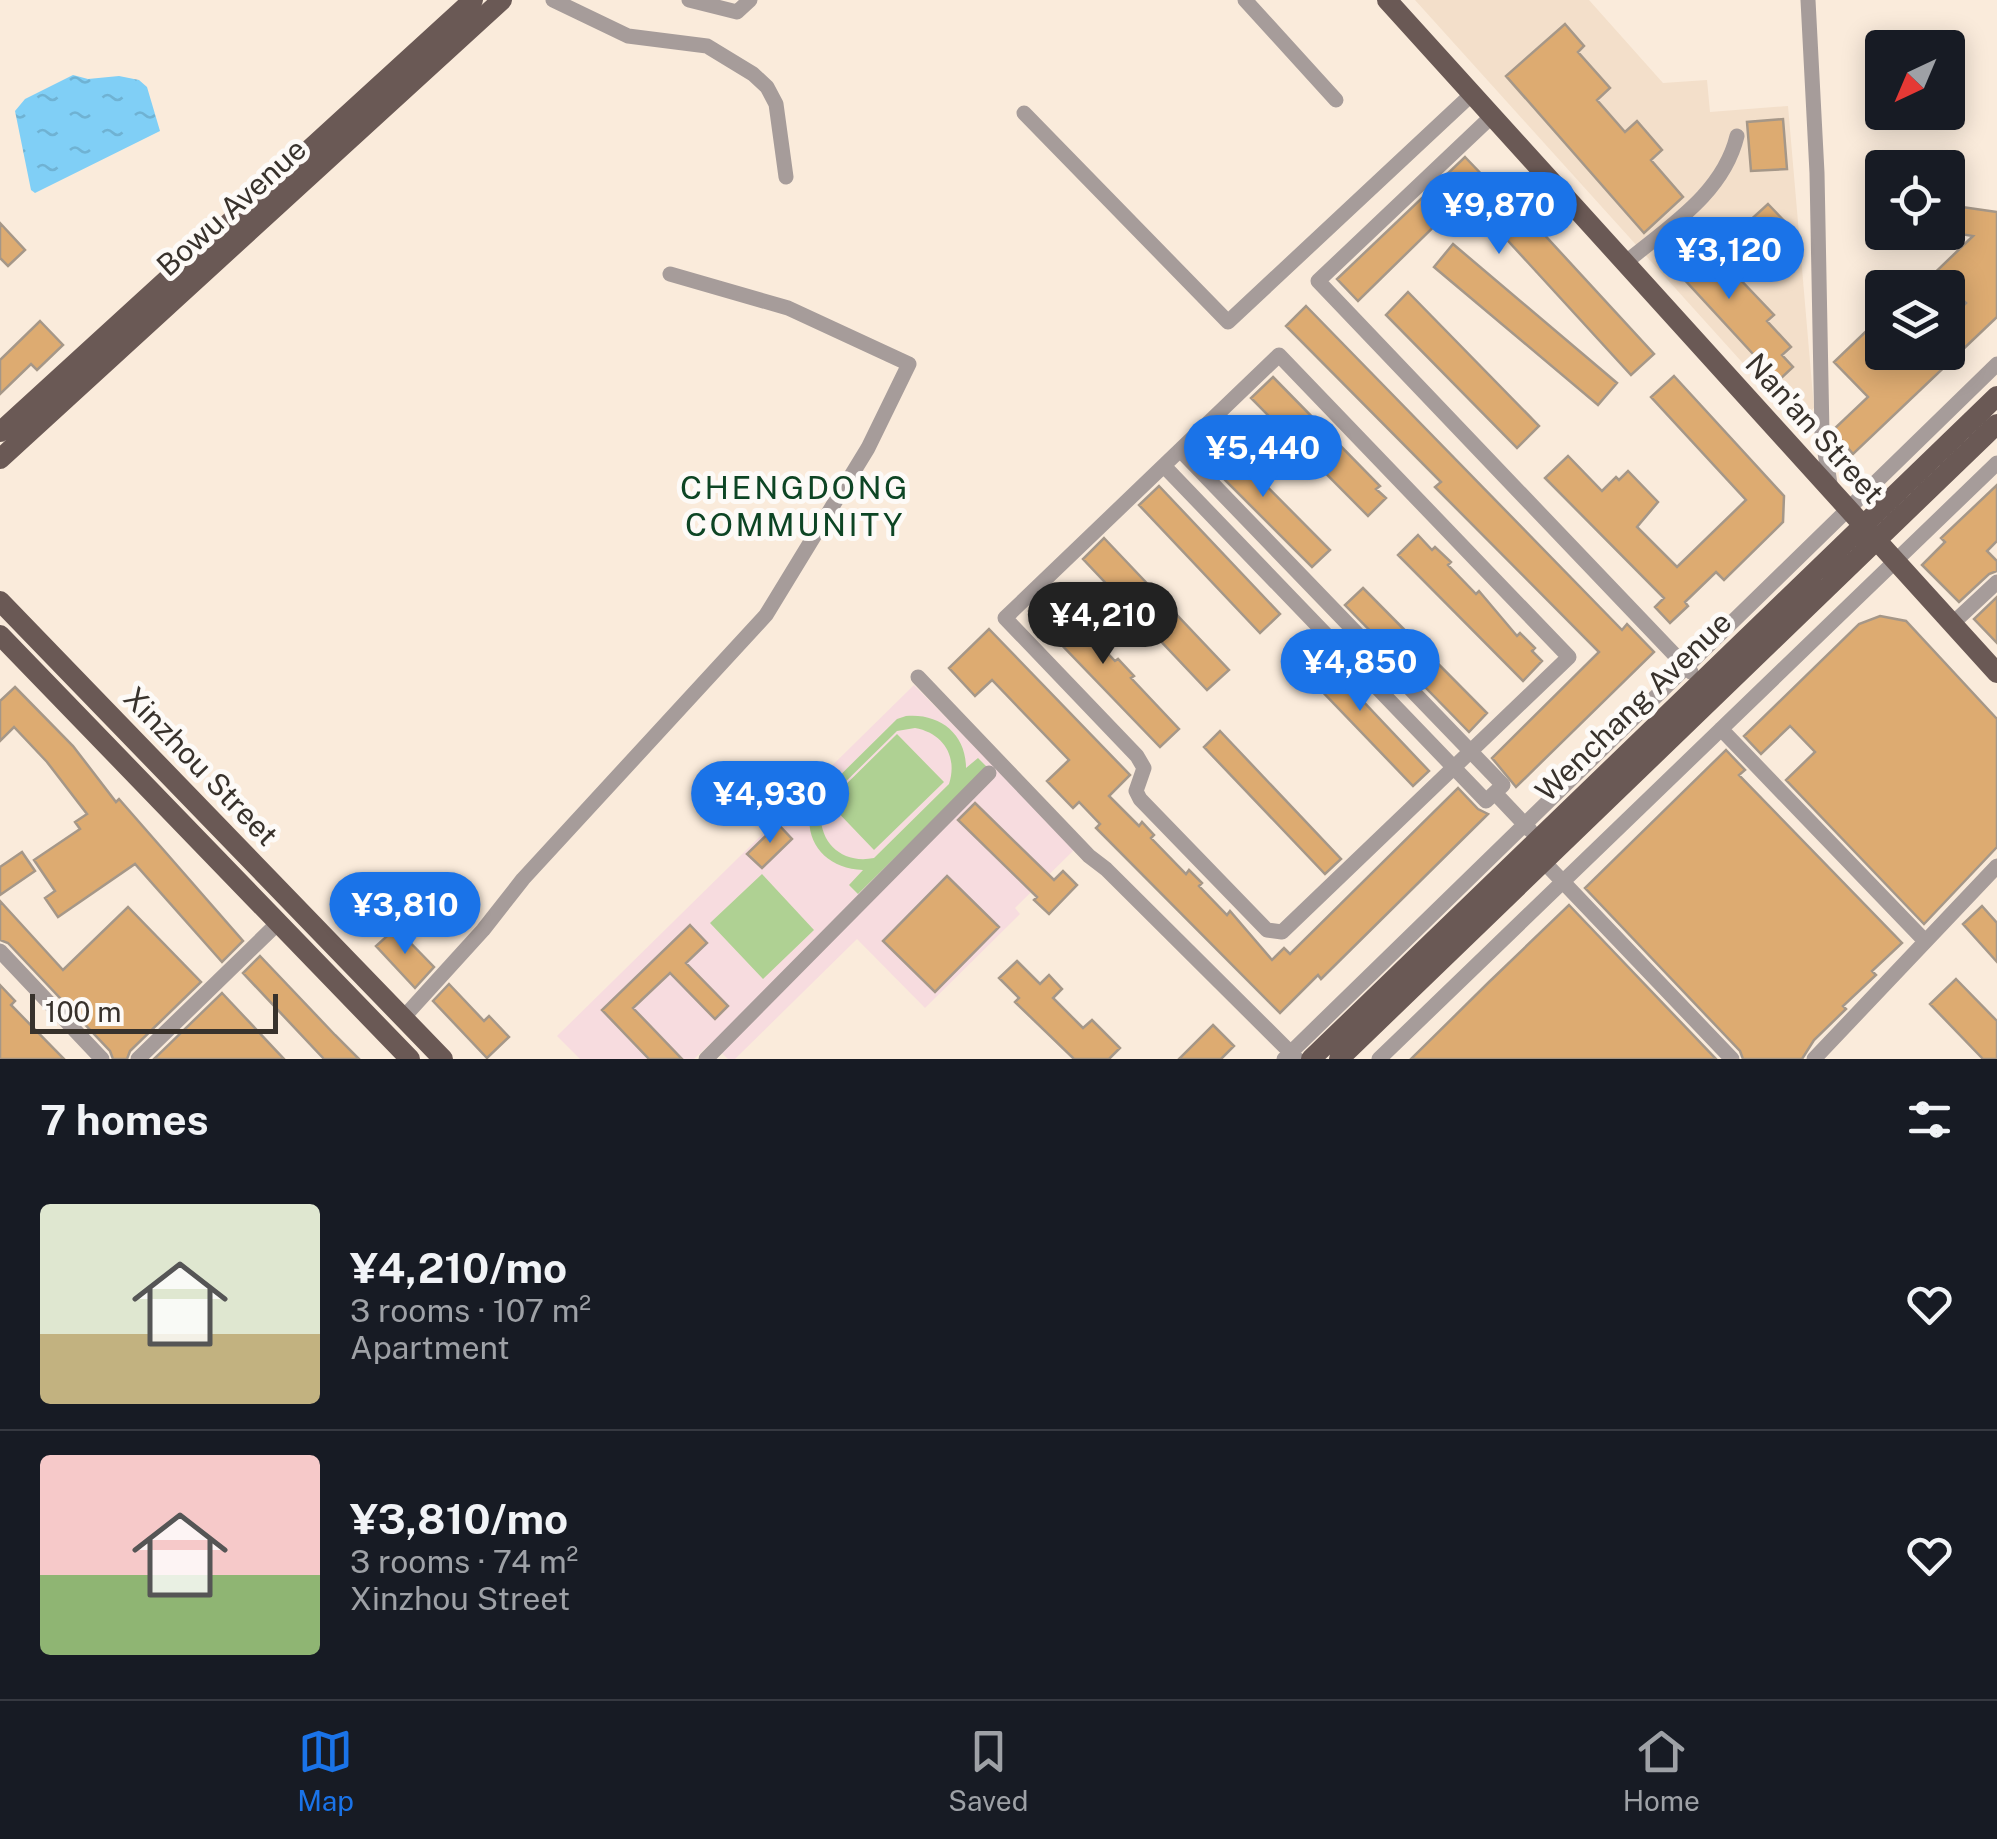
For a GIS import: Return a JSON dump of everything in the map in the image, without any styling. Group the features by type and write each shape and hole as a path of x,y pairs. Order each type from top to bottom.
{"main road":[{"name":"Bowu Avenue","path":"0,432 472,0"},
{"name":"Bowu Avenue","path":"0,459 502,0"},
{"name":"Nan'an Street","path":"1387,0 1997,673"},
{"name":"Wenchang Avenue","path":"1339,1059 1544,862 1870,533 1997,396"},
{"name":"Wenchang Avenue","path":"1296,1057 1539,839 1701,682 1997,424"},
{"name":"Xinzhou Street","path":"0,602 443,1059"},
{"name":"Xinzhou Street","path":"0,635 410,1059"}],"street":[{"path":"552,0 628,36 707,46 753,74 776,104 786,177"},
{"path":"688,0 736,12 750,0"},
{"path":"1244,0 1336,100"},
{"path":"1808,0 1818,173 1822,434 1831,490"},
{"path":"1024,114 1228,322 1472,94"},
{"path":"1492,116 1318,282 1701,682"},
{"path":"1626,264 1710,189 1729,161 1737,136"},
{"path":"404,1018 523,879 766,616 868,448 909,364 788,308 670,274"},
{"path":"1279,355 1569,657 1282,932 1267,930 1165,826 1136,791 1144,768 1137,756 1005,618 1164,466 1279,355"},
{"path":"918,677 1089,856 1296,1057 1524,823 1997,364"},
{"path":"1164,466 1486,801 1495,793 1503,785 1180,450"},
{"path":"1379,1059 1997,463"},
{"path":"1952,624 1997,582"},
{"path":"1722,729 1925,941"},
{"path":"706,1059 989,773"},
{"path":"1495,793 1539,839"},
{"path":"1544,862 1732,1059"},
{"path":"1814,1059 1997,866"},
{"path":"138,1059 278,922"},
{"path":"0,951 102,1059"}],"shaded area":[{"path":"1415,0 1589,0 1663,83 1707,80 1710,112 1788,106 1814,408 1797,423"},
{"path":"914,685 1075,849 1015,908 1020,914 925,1008 857,939 735,1059 728,1059 711,1043 694,1059 580,1059 557,1036"}],"green space":[{"path":"918,716 940,722 956,736 966,768 978,758 987,767 858,894 849,885 863,870 837,864 819,850 809,816 812,803 897,719","holes":["897,731 925,731 940,741 950,755 949,784 874,858 841,853 826,839 822,829 822,805"]},
{"path":"897,734 944,782 874,850 828,802"},
{"path":"762,874 814,930 763,979 710,923"}],"water":[{"path":"73,75 139,80 147,87 160,131 35,193 31,190 15,111 25,99"}],"building":[{"path":"1565,24 1584,46 1578,52 1610,88 1597,100 1625,132 1637,121 1662,150 1651,160 1683,197 1644,233 1506,76"},
{"path":"1783,119 1787,169 1751,171 1747,122"},
{"path":"1465,157 1490,183 1494,180 1654,354 1631,375 1466,195 1358,301 1337,279"},
{"path":"1768,204 1790,227 1768,248 1746,224"},
{"path":"1965,207 1997,212 1997,317 1965,347 1965,270 1938,270 1958,250 1965,250 1965,244 1973,236 1965,235"},
{"path":"0,223 25,250 8,266 0,258"},
{"path":"1685,229 1730,277 1734,273 1774,315 1767,321 1791,347 1782,355 1793,367 1778,381 1658,251"},
{"path":"1453,244 1617,383 1598,405 1434,267"},
{"path":"1408,292 1539,426 1517,448 1386,315"},
{"path":"1306,306 1622,630 1627,624 1654,652 1516,787 1492,758 1599,652 1435,487 1441,482 1286,326"},
{"path":"40,321 63,345 37,370 31,364 0,394 0,360"},
{"path":"1865,332 1865,370 1941,370 1853,454 1833,430 1868,397 1834,362"},
{"path":"1674,376 1784,496 1783,522 1724,580 1716,572 1670,623 1655,607 1664,598 1545,478 1568,456 1602,491 1628,471 1658,502 1637,527 1677,567 1746,500 1651,397"},
{"path":"1273,377 1380,486 1376,489 1386,498 1368,516 1251,398"},
{"path":"1214,433 1330,550 1312,567 1196,451"},
{"path":"1997,485 1997,541 1987,551 1997,561 1997,571 1959,602 1922,565 1945,542 1941,538"},
{"path":"1159,486 1280,614 1260,633 1139,505"},
{"path":"1418,535 1451,562 1448,565 1476,594 1479,591 1517,636 1520,633 1535,648 1532,651 1542,661 1523,681 1398,555"},
{"path":"1104,538 1229,670 1207,690 1083,559"},
{"path":"1363,588 1487,713 1469,732 1345,605"},
{"path":"1049,592 1054,592 1096,635 1093,638 1115,661 1118,659 1179,729 1160,747 1029,611"},
{"path":"1997,597 1997,643 1974,619"},
{"path":"1880,616 1906,621 1997,719 1997,847 1924,924 1786,780 1815,752 1790,726 1761,754 1744,736 1859,624"},
{"path":"989,629 1130,775 1109,796 1139,826 1142,822 1154,835 1151,838 1186,874 1189,870 1202,883 1199,886 1227,915 1230,911 1272,960 1284,948 1290,954 1458,788 1488,814 1321,979 1318,975 1280,1013 1096,828 1100,824 1079,802 1073,808 1047,781 1069,760 992,680 975,696 949,668"},
{"path":"1308,643 1429,771 1413,786 1291,659"},
{"path":"15,687 73,746 116,802 119,799 243,941 222,962 135,864 58,917 45,898 55,891 34,860 80,829 75,822 87,814 14,727 0,741 0,701"},
{"path":"1220,731 1341,859 1325,874 1204,747"},
{"path":"1726,750 1745,770 1739,775 1902,943 1872,971 1876,975 1843,1006 1846,1009 1814,1040 1802,1059 1743,1059 1740,1051 1585,888"},
{"path":"975,803 1054,880 1063,871 1077,885 1049,914 1034,900 1037,897 958,820"},
{"path":"778,824 792,839 762,868 747,854"},
{"path":"22,852 35,871 0,895 0,867"},
{"path":"947,876 999,927 935,992 883,941"},
{"path":"0,901 63,970 128,907 201,982 130,1051 127,1059 113,1059 110,1051 8,943 0,940"},
{"path":"1569,905 1716,1059 1411,1059 1488,983"},
{"path":"1982,906 1997,923 1997,962 1963,924"},
{"path":"690,925 707,943 686,963 728,1006 715,1019 670,973 633,1008 682,1059 649,1059 602,1010"},
{"path":"396,928 434,967 415,988 376,946"},
{"path":"260,956 359,1059 324,1059 243,973"},
{"path":"1017,961 1040,984 1049,975 1062,989 1053,998 1083,1028 1092,1020 1120,1048 1109,1059 1074,1059 1015,1002 1019,998 999,978"},
{"path":"1956,979 1997,1021 1997,1059 1983,1059 1930,1004"},
{"path":"449,984 484,1021 489,1016 509,1037 487,1058 433,1001"},
{"path":"0,985 15,1001 11,1005 64,1059 0,1059"},
{"path":"222,993 284,1059 154,1059"},
{"path":"1213,1025 1234,1046 1221,1059 1179,1059"}],"district":[{"name":"CHENGDONG COMMUNITY","path":"795,506"}]}
